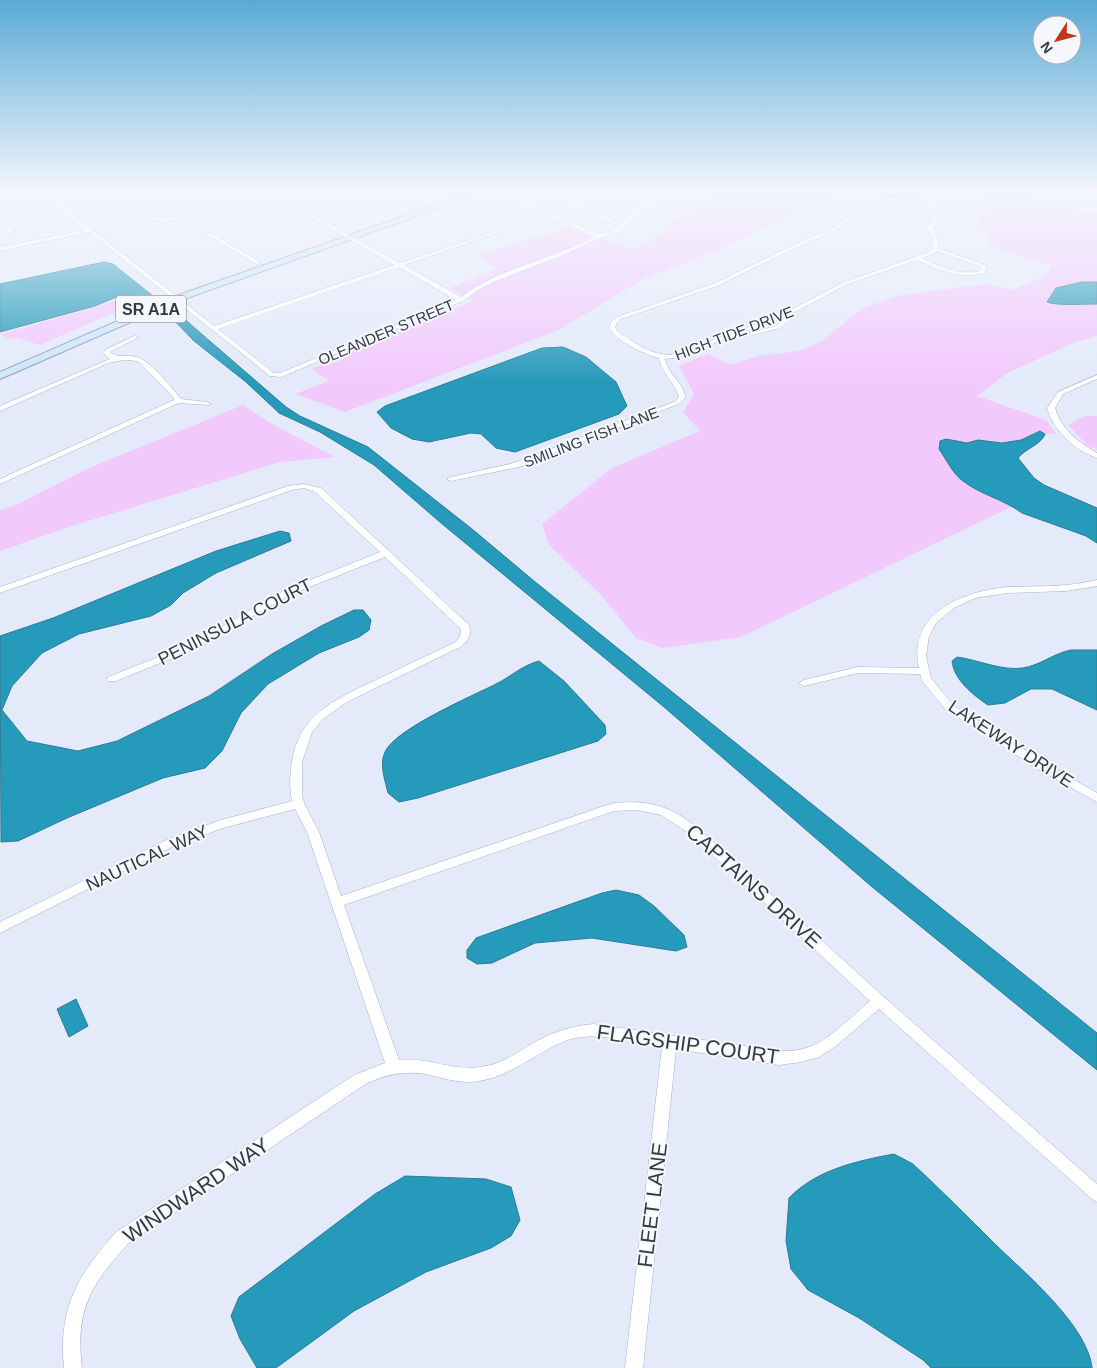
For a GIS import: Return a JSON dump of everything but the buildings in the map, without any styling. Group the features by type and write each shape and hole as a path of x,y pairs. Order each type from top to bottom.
{"main road":[{"name":"SR A1A","path":"0,369 173,297 258,263 288,254"},
{"name":"SR A1A","path":"0,376 173,297 295,254"}],"street":[{"path":"119,254 215,328 433,254"},
{"path":"243,254 258,263"},
{"path":"377,254 461,300"},
{"name":"OLEANDER STREET","path":"215,328 272,375 279,375 461,300 468,293 508,273 558,254"},
{"path":"662,358 653,356 614,332 612,327 614,322 628,314 715,285 779,254"},
{"name":"HIGH TIDE DRIVE","path":"662,358 672,357 734,335 762,332 778,327 787,320 793,311 844,284 929,254"},
{"path":"919,259 952,272 970,275 982,272 984,268 981,265 949,254"},
{"path":"115,359 106,353 107,350 136,337"},
{"path":"0,409 115,359 134,358 141,361 176,396 178,401"},
{"name":"SMILING FISH LANE","path":"452,479 516,466 676,404 683,397 682,390 662,364 662,358"},
{"path":"1097,377 1068,388 1056,396 1051,408 1060,427 1080,447 1097,456"},
{"path":"0,482 178,401 207,404"},
{"path":"0,590 256,500 304,486 318,490 464,626 466,631 465,638 459,644 343,700 312,724 298,754 296,767 299,804 313,832 339,902 345,926 394,1067"},
{"name":"PENINSULA COURT","path":"112,679 199,644 286,593 386,553"},
{"path":"804,684 858,670 923,671 921,656 924,636 932,621 951,606 972,596 1007,590 1066,588 1097,583"},
{"name":"LAKEWAY DRIVE","path":"923,671 934,690 949,707 1045,768 1097,798"},
{"name":"NAUTICAL WAY","path":"0,928 170,843 221,824 299,804"},
{"name":"CAPTAINS DRIVE","path":"339,902 613,806 631,805 659,808 673,814 694,830 879,1001 1097,1194"},
{"name":"FLAGSHIP COURT","path":"394,1067 414,1066 458,1075 476,1076 496,1072 559,1037 575,1032 593,1030 779,1058 798,1057 814,1052 827,1044 879,1001"},
{"name":"FLEET LANE","path":"634,1368 670,1041"},
{"name":"WINDWARD WAY","path":"73,1368 70,1349 71,1324 77,1302 87,1280 102,1258 122,1238 359,1080 376,1071 394,1067"}],"shaded area":[{"path":"709,254 643,279 559,330 345,412 295,394 329,381 312,369 472,301 450,288 499,268 479,255"},
{"path":"1011,254 1097,254 1097,336 1073,343 1007,373 977,396 1046,420 1056,434 1045,434 1040,431 1021,440 1002,443 1013,506 741,637 663,648 636,638 602,596 549,545 542,524 612,468 700,431 683,412 694,394 679,366 708,354 731,365 758,356 799,351 822,341 861,309 900,295 988,284 1012,290 1046,276 1052,265"},
{"path":"126,296 143,300 40,345 18,338 9,340 0,334 103,305"},
{"path":"243,405 272,424 335,457 280,462 72,526 0,551 0,510 16,505 87,469"},
{"path":"1085,416 1097,416 1097,450 1087,445 1068,425"}],"water":[{"path":"104,262 113,264 153,296 145,299 127,294 95,306 0,332 0,284"},
{"path":"1082,282 1097,282 1097,304 1047,302 1056,288"},
{"path":"173,306 189,323 286,407 300,416 368,447 1097,1033 1097,1070 871,886 664,707 441,523 374,465 320,432 279,413 246,382 194,341 164,310"},
{"path":"563,347 586,357 616,382 627,406 619,414 515,452 496,448 481,434 471,433 429,442 412,439 391,428 377,412 385,406 542,348"},
{"path":"1040,431 1045,434 1043,438 1018,458 1034,478 1044,485 1097,508 1097,543 1086,536 1022,513 970,486 956,474 939,449 940,441 946,439 967,443 978,440 1002,443 1021,440"},
{"path":"280,531 289,533 291,541 216,573 183,593 171,605 151,616 79,634 42,653 12,686 2,710 27,741 78,751 117,741 209,696 272,654 321,626 354,610 363,610 371,620 369,630 359,637 319,653 268,684 241,713 222,751 205,768 163,778 67,818 18,841 1,842 0,636 53,618 216,551"},
{"path":"1071,650 1097,650 1097,710 1052,689 1031,689 1005,703 988,705 976,697 960,681 952,661 957,657 965,658 998,667 1015,669 1036,664"},
{"path":"539,661 564,681 605,725 606,734 598,741 418,798 399,802 388,793 383,772 383,757 392,743 403,733 435,714"},
{"path":"616,890 639,895 654,906 684,935 687,947 676,951 592,938 535,943 492,963 477,964 467,958 467,950 476,938 602,893"},
{"path":"76,999 88,1026 69,1037 57,1009"},
{"path":"894,1154 913,1164 1053,1301 1079,1335 1088,1352 1092,1368 931,1368 923,1360 859,1318 808,1290 791,1269 786,1241 789,1198 811,1180 837,1168"},
{"path":"405,1176 486,1179 511,1187 520,1220 511,1236 491,1248 426,1272 354,1311 276,1368 257,1368 240,1339 231,1316 239,1297 375,1194"}]}
